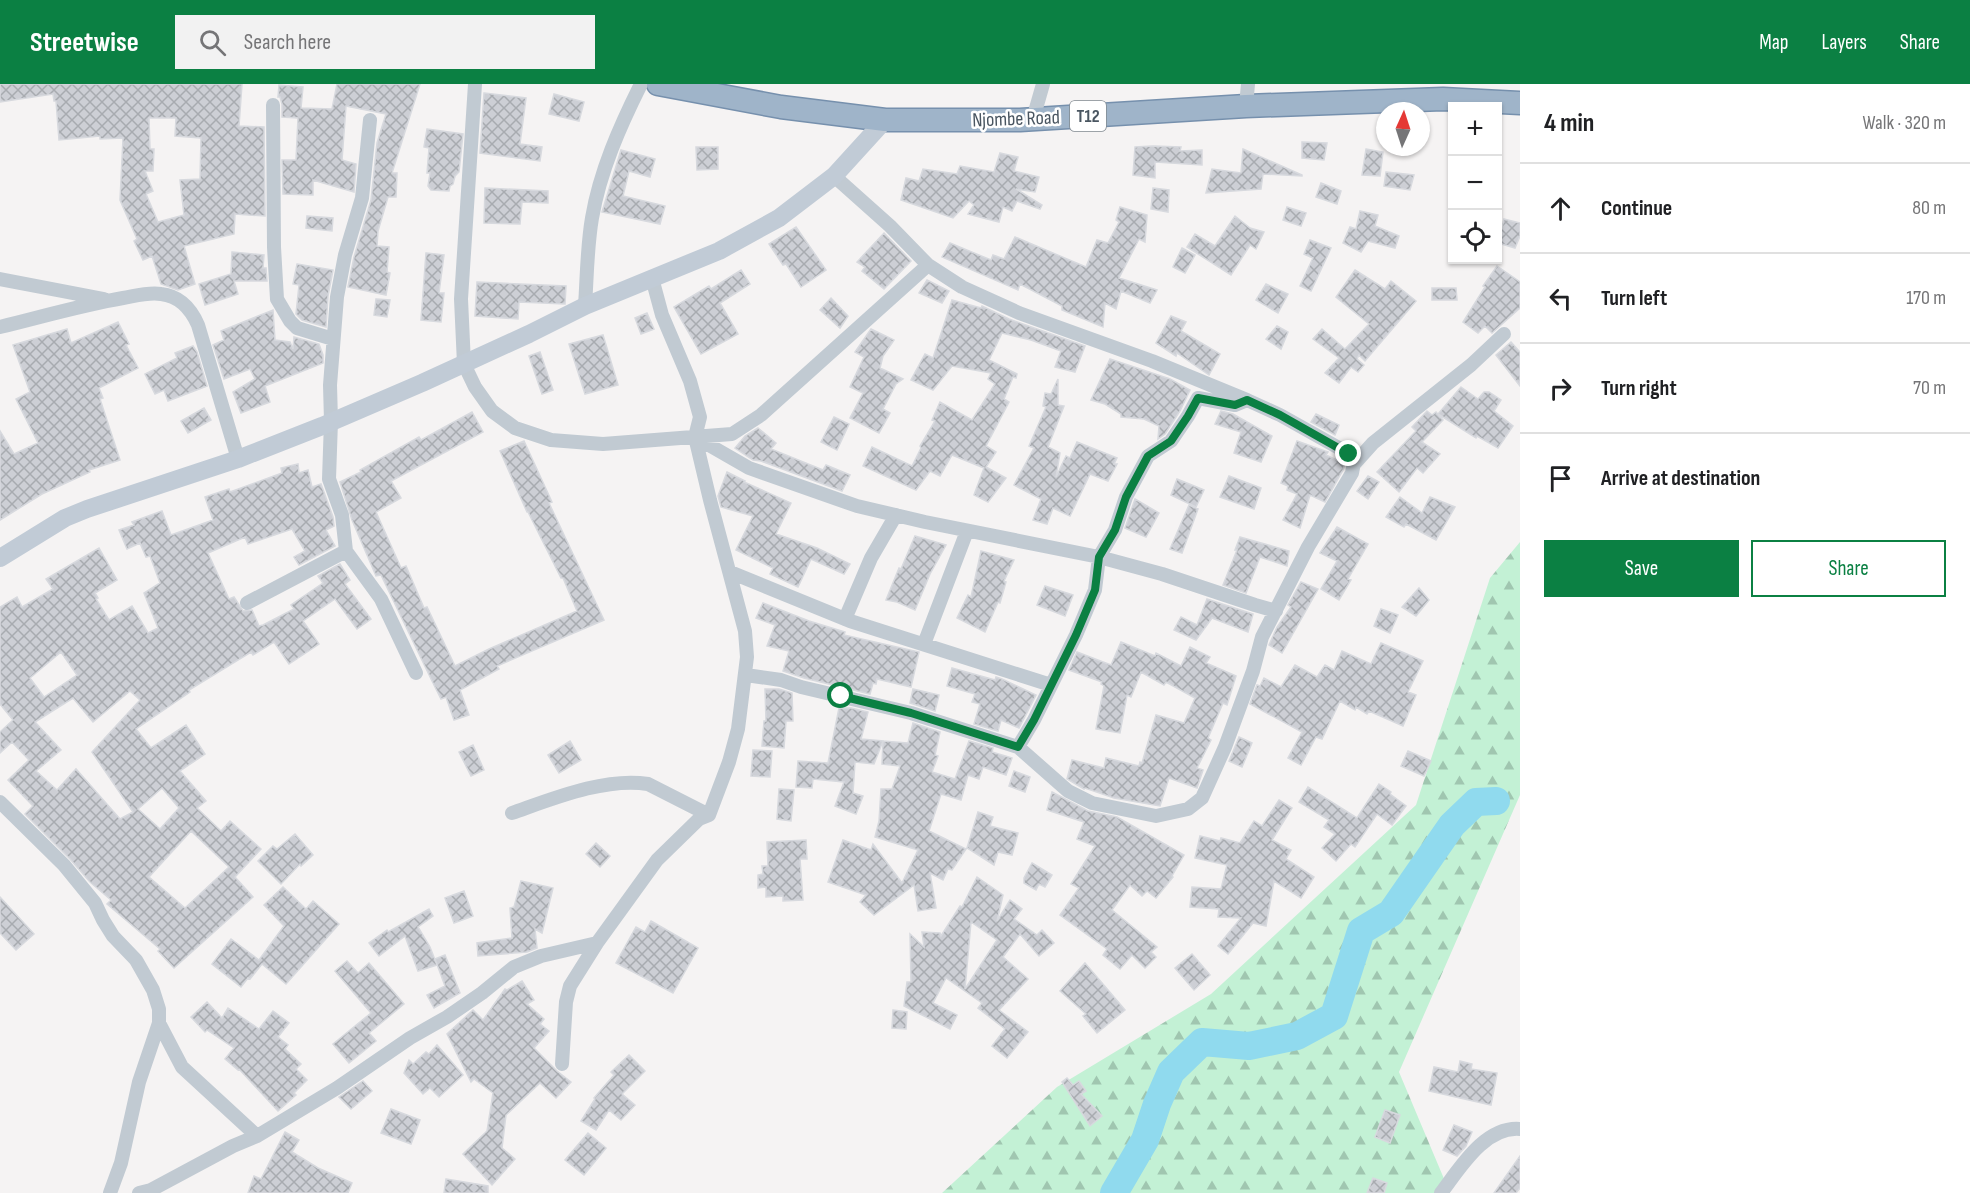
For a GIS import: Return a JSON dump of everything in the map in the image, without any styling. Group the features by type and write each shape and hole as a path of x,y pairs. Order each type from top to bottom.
{"highway":[{"name":"Njombe Road","path":"658,84 691,88 781,107 885,120 1033,119 1247,95 1520,103"}],"main road":[{"path":"0,558 65,518 87,508 238,459 332,421 464,364 585,306 719,251 779,218 834,176 885,120"}],"street":[{"path":"475,84 461,299 464,364 475,387 492,411 515,428 551,440 603,444 732,434 761,415 928,265"},
{"path":"585,306 592,220 597,197 620,127 641,84"},
{"path":"1033,119 1043,84"},
{"path":"273,105 274,247 277,299 297,328 333,339"},
{"path":"370,120 362,198 345,255 337,297 330,385 332,421 329,479 342,515 346,551 381,599 416,673"},
{"path":"834,176 890,226 928,265 962,287 1019,313 1152,361 1247,400 1280,415 1354,457 1355,463"},
{"path":"562,1064 566,1002 570,986 597,943 657,860 699,819 709,815 729,762 738,729 746,675 745,631 695,437 700,417 690,381 663,315 651,278"},
{"path":"0,279 109,300"},
{"path":"0,327 109,300 146,294 162,294 185,304 193,313 198,325 238,459"},
{"path":"746,675 781,680 801,687 911,713 1018,747 1068,791 1092,803 1156,816 1188,809 1202,798 1225,747 1253,671 1262,637 1308,547 1352,473 1355,463 1373,443 1471,364 1504,334"},
{"path":"1018,747 1076,635 1095,590 1099,557 1115,530 1126,497 1148,456 1171,441 1198,398 1235,405 1247,400"},
{"path":"695,437 749,468 825,496 967,531 1099,557 1276,610"},
{"path":"844,619 871,558 896,515"},
{"path":"924,644 967,531"},
{"path":"247,603 346,551"},
{"path":"730,573 844,619 1051,685"},
{"path":"512,813 592,789 613,784 637,783 648,784 709,815"},
{"path":"0,802 64,865 95,903 113,936 136,960 153,990 159,1009 159,1023 139,1082 121,1163 110,1193"},
{"path":"140,1193 151,1190 233,1146 257,1136 337,1088 410,1038 447,1017 514,967 541,956 597,943"},
{"path":"159,1023 182,1068 257,1136"},
{"path":"1441,1193 1486,1139 1503,1129 1520,1129"}],"green space":[{"path":"1520,542 1520,795 1399,1072 1450,1193 942,1193 1057,1087 1211,994 1416,805 1490,578"}],"building":[{"path":"0,84 242,84 239,126 264,127 265,216 235,214 234,234 184,246 195,284 178,290 161,284 152,256 143,260 134,241 137,239 120,200 123,138 100,139 100,136 59,140 56,101 54,101 53,94 0,102","holes":["149,118 176,118 175,136 201,138 200,179 180,180 184,215 158,222 146,194 153,191 145,171 153,171 154,149 150,149"]},
{"path":"337,84 420,84 392,173 397,173 396,197 388,197 378,231 377,246 389,247 387,272 390,273 386,295 348,287 354,257 371,200 377,143 386,114 346,106 342,160 356,164 354,192 313,180 313,195 283,194 282,160 296,160 298,118 282,117 282,104 278,97 279,85 303,87 301,108 332,109"},
{"path":"484,93 526,98 520,144 542,147 540,161 480,153"},
{"path":"554,94 584,102 579,121 549,114"},
{"path":"427,129 463,134 459,172 449,191 431,190 428,186 429,148 424,147"},
{"path":"1302,142 1327,143 1324,160 1302,158"},
{"path":"696,147 718,147 718,169 697,170"},
{"path":"1135,147 1181,147 1180,151 1202,150 1202,165 1155,162 1155,178 1133,175"},
{"path":"1243,149 1302,176 1263,174 1261,189 1206,193 1212,169 1241,173"},
{"path":"1366,149 1376,151 1376,156 1382,156 1380,176 1362,175"},
{"path":"621,150 655,159 650,177 629,171 623,196 665,206 660,224 602,212"},
{"path":"1000,153 1018,157 1014,171 1039,177 1035,192 1016,189 1042,205 1040,209 1017,201 1012,211 1003,207 999,222 968,214 974,205 969,201 953,218 901,200 906,178 919,181 923,169 957,174 960,166 994,172"},
{"path":"1386,172 1414,175 1410,190 1384,186"},
{"path":"1321,183 1341,191 1337,204 1316,197"},
{"path":"485,188 548,191 548,203 522,202 520,224 484,223"},
{"path":"1153,188 1169,190 1168,212 1151,209"},
{"path":"1120,207 1147,215 1145,242 1139,239 1119,278 1157,290 1150,303 1121,291 1116,309 1105,303 1103,327 1062,310 1062,306 1020,284 1018,290 942,257 950,243 991,260 993,255 1004,259 1015,237 1086,267 1097,240 1108,243 1119,222 1116,220"},
{"path":"1287,207 1306,213 1301,226 1283,220"},
{"path":"1360,211 1378,215 1375,226 1399,236 1395,248 1368,241 1361,252 1343,243 1350,227 1356,229"},
{"path":"307,216 333,218 332,231 306,228"},
{"path":"1235,216 1250,228 1264,232 1256,249 1250,245 1231,275 1187,247 1195,234 1215,246"},
{"path":"1504,219 1520,223 1520,236 1515,248 1502,244"},
{"path":"796,227 826,270 801,287 769,244"},
{"path":"884,233 911,261 884,289 862,271 865,267 857,262"},
{"path":"1310,240 1331,248 1311,291 1300,286 1313,258 1304,254"},
{"path":"1182,248 1195,255 1185,273 1173,267"},
{"path":"232,252 264,255 263,268 266,268 267,281 234,281 238,294 205,305 199,284 231,274"},
{"path":"426,253 444,255 439,293 444,293 441,322 421,320"},
{"path":"297,264 333,270 326,327 302,320 296,314 299,285 293,284"},
{"path":"1497,266 1520,282 1520,308 1492,333 1485,326 1478,333 1463,322"},
{"path":"741,270 750,284 720,303 738,334 701,354 674,307 709,286 711,289"},
{"path":"1355,270 1385,289 1391,281 1416,301 1365,361 1359,355 1357,359 1364,365 1358,372 1351,367 1339,383 1325,373 1339,358 1313,339 1322,329 1345,349 1369,324 1336,297"},
{"path":"927,280 949,291 942,303 919,293"},
{"path":"477,282 566,286 565,304 519,302 518,319 475,316"},
{"path":"1266,284 1288,294 1278,313 1256,300"},
{"path":"1432,288 1456,288 1457,300 1432,300"},
{"path":"831,298 848,316 840,328 820,310"},
{"path":"376,299 390,300 387,317 374,315"},
{"path":"952,300 981,308 982,306 1009,319 1085,346 1075,372 1055,367 1061,351 1002,333 989,360 1017,374 1016,378 1013,377 1004,399 1009,402 986,446 996,452 986,467 1006,478 988,502 974,495 984,468 952,455 940,476 930,471 916,490 863,466 872,447 912,466 920,446 935,421 932,420 940,402 972,420 995,384 988,379 991,373 952,366 933,390 911,380 925,354 933,358"},
{"path":"273,310 275,340 290,342 293,349 294,337 319,344 323,363 265,386 270,402 241,413 233,392 255,379 250,369 224,379 213,345 224,340 221,331"},
{"path":"647,313 654,329 641,334 635,318"},
{"path":"1171,316 1186,322 1181,331 1220,354 1209,375 1177,353 1176,356 1156,343"},
{"path":"118,322 129,344 126,345 138,368 99,388 103,398 100,399 120,460 89,470 90,472 42,494 0,520 0,431 14,454 38,443 16,399 30,392 13,345 67,329 71,343"},
{"path":"1277,326 1288,332 1281,349 1266,339"},
{"path":"871,329 894,340 883,356 880,368 903,379 896,384 883,409 890,413 879,433 850,418 863,393 850,387 864,357 855,352"},
{"path":"603,335 618,385 585,394 569,344"},
{"path":"1511,342 1520,352 1520,386 1496,355"},
{"path":"193,346 207,386 168,401 164,390 155,394 145,374 177,358 175,353"},
{"path":"540,352 553,390 542,394 529,356"},
{"path":"1110,359 1170,379 1190,390 1165,434 1158,439 1159,426 1144,419 1121,417 1121,414 1105,404 1091,400"},
{"path":"1058,379 1058,405 1064,406 1048,447 1060,453 1056,477 1066,456 1070,458 1077,442 1117,458 1114,464 1117,464 1108,481 1090,474 1070,516 1053,508 1047,524 1033,520 1041,499 1014,485 1034,448 1029,446 1046,407 1043,406 1045,393 1051,394"},
{"path":"1461,387 1478,399 1484,392 1489,392 1501,400 1494,411 1513,426 1498,448 1477,436 1476,438 1438,414"},
{"path":"204,408 211,420 188,433 181,421"},
{"path":"1221,411 1233,414 1272,436 1261,462 1234,453 1241,432 1215,424"},
{"path":"1427,411 1432,415 1436,412 1443,420 1422,442 1440,454 1423,473 1417,468 1399,492 1377,472 1416,431 1412,427"},
{"path":"472,412 483,432 391,481 401,498 376,512 401,568 406,566 424,608 427,607 455,666 577,611 563,578 527,512 500,451 524,441 552,502 549,503 604,620 497,666 499,669 460,690 469,715 454,720 446,697 441,699 381,575 376,576 352,520 340,482 419,437 421,440"},
{"path":"1316,414 1339,425 1335,435 1311,422"},
{"path":"834,417 849,424 837,450 821,442"},
{"path":"758,428 776,443 771,449 823,470 826,465 850,475 842,491 753,460 735,448 745,436"},
{"path":"1297,441 1328,452 1326,455 1345,464 1325,502 1310,495 1300,528 1283,520 1297,494 1287,490 1288,486 1281,483"},
{"path":"298,464 299,473 308,470 312,487 321,484 334,526 326,530 335,546 299,565 294,557 305,551 292,529 248,544 245,537 208,553 229,599 234,597 243,611 252,610 259,626 263,625 294,609 291,605 323,583 318,576 340,564 350,580 345,584 371,619 357,629 335,599 303,621 319,644 289,664 274,642 253,655 251,652 189,690 190,692 136,729 151,748 186,725 205,754 180,771 206,801 197,808 221,831 230,821 261,849 235,877 253,897 174,968 158,951 160,949 107,904 111,900 90,882 25,814 33,806 8,780 29,760 12,742 0,753 0,732 13,720 0,704 0,607 17,597 22,607 53,589 46,579 99,548 117,580 95,593 98,598 96,599 109,620 132,606 148,633 158,628 144,593 160,583 150,556 146,557 140,543 127,549 119,530 134,525 132,522 162,511 171,535 213,520 205,497 229,489 230,492 282,473 281,468","holes":["61,652 77,675 44,697 30,678","130,691 140,700 92,752 133,812 120,819 76,769 57,790 36,771 61,750 35,722 73,698 93,722","162,788 179,808 160,829 138,809","191,831 229,867 185,908 149,877"]},
{"path":"727,472 791,503 776,534 817,548 850,564 844,574 811,559 798,587 770,574 773,568 736,550 753,516 721,507 718,496"},
{"path":"1229,476 1261,488 1254,509 1220,497"},
{"path":"1368,476 1379,482 1368,499 1357,491"},
{"path":"1177,479 1204,490 1196,507 1171,495"},
{"path":"1400,497 1422,513 1430,497 1455,507 1436,540 1406,524 1404,527 1386,517"},
{"path":"1135,499 1159,513 1146,537 1125,528"},
{"path":"1189,505 1198,509 1182,553 1170,549"},
{"path":"1337,527 1368,544 1339,600 1321,589 1337,561 1320,553"},
{"path":"915,536 946,545 930,574 915,610 886,600"},
{"path":"1240,537 1289,551 1287,566 1260,557 1246,593 1223,585"},
{"path":"981,551 1014,560 1004,581 1006,582 1000,603 998,602 985,632 957,618 968,595 971,597"},
{"path":"1301,582 1318,589 1282,653 1269,645 1277,627 1291,607 1288,605"},
{"path":"1045,586 1073,595 1065,616 1037,605"},
{"path":"1419,588 1429,600 1416,616 1402,607"},
{"path":"1207,599 1253,614 1248,632 1212,618 1196,640 1174,630 1181,617 1197,625"},
{"path":"763,603 845,632 844,635 919,652 911,687 877,679 876,684 873,683 870,694 783,671 789,651 767,646 775,625 756,618"},
{"path":"1381,609 1398,615 1390,633 1374,626"},
{"path":"1121,642 1155,656 1156,653 1181,666 1190,647 1210,657 1206,663 1236,676 1227,705 1223,703 1208,738 1211,740 1197,768 1203,770 1197,788 1169,778 1160,806 1114,798 1084,789 1067,779 1072,760 1104,768 1106,758 1139,766 1140,762 1142,763 1156,715 1184,723 1195,698 1166,682 1164,685 1141,672 1131,697 1127,695 1120,733 1096,729 1104,686 1102,682 1069,670 1077,652 1111,665"},
{"path":"1381,643 1423,661 1408,692 1416,695 1403,726 1369,711 1367,714 1356,707 1355,710 1340,701 1322,739 1316,737 1301,765 1288,758 1302,732 1250,704 1257,685 1260,686 1264,678 1281,687 1295,665 1317,677 1325,665 1334,670 1342,651 1371,664"},
{"path":"952,668 995,680 996,677 1036,695 1019,728 1001,720 998,731 974,724 980,704 972,702 975,694 947,686"},
{"path":"765,689 779,689 792,693 793,721 786,721 784,748 762,746 764,721 766,721"},
{"path":"913,689 939,695 935,711 910,703"},
{"path":"839,708 868,712 861,739 883,741 874,764 855,762 853,793 863,796 856,814 835,806 844,782 813,779 812,788 796,787 798,761 828,763"},
{"path":"913,723 940,732 935,755 938,756 932,772 955,779 969,741 993,748 992,752 1012,758 1006,775 983,767 979,779 968,775 961,800 941,794 929,831 966,849 952,870 948,869 943,880 930,873 936,908 918,911 914,885 874,915 860,902 866,895 828,882 843,840 871,850 873,844 902,883 918,850 875,837 879,821 881,789 892,789 900,766 882,764 883,741 908,743"},
{"path":"1239,737 1252,743 1242,767 1229,761"},
{"path":"570,741 581,760 559,773 548,755"},
{"path":"473,745 484,770 471,776 459,752"},
{"path":"753,750 772,751 770,777 751,776"},
{"path":"1408,751 1431,761 1424,776 1401,766"},
{"path":"1014,771 1030,777 1025,792 1009,786"},
{"path":"1379,784 1406,806 1392,825 1377,814 1355,847 1351,844 1336,861 1322,848 1335,834 1324,827 1329,820 1299,802 1308,787 1357,818"},
{"path":"779,789 794,790 791,821 777,819"},
{"path":"1052,792 1088,811 1117,817 1184,855 1173,877 1156,898 1147,891 1142,896 1130,885 1112,910 1157,947 1151,952 1156,957 1145,968 1132,955 1120,969 1103,955 1107,949 1060,915 1079,888 1071,884 1095,846 1077,839 1084,822 1047,810"},
{"path":"1279,800 1292,808 1272,840 1291,850 1286,859 1314,877 1301,898 1274,881 1266,926 1253,923 1228,954 1218,946 1241,918 1218,917 1219,909 1190,907 1192,887 1221,889 1227,865 1195,858 1200,836 1240,843 1254,821 1262,826"},
{"path":"978,812 993,817 990,826 1018,833 1012,855 998,852 994,865 967,848"},
{"path":"295,834 313,855 301,866 300,864 281,884 258,861 273,846 277,849"},
{"path":"806,840 807,859 800,859 803,900 783,901 783,896 766,897 766,887 758,888 758,875 763,874 762,866 768,866 767,842"},
{"path":"596,843 610,856 600,867 586,854"},
{"path":"1032,863 1052,875 1045,887 1039,884 1036,890 1024,883 1024,878"},
{"path":"977,877 1003,895 997,921 1010,900 1022,909 1014,919 1037,935 1042,930 1054,943 1039,956 1020,934 1003,957 1028,979 999,1010 1028,1032 1007,1058 992,1046 1005,1029 978,1008 982,1003 946,978 933,1003 957,1015 950,1029 904,1006 907,982 911,982 910,934 924,947 922,932 940,933 941,936 960,906 962,907","holes":["971,922 997,940 965,989"]},
{"path":"521,881 553,888 542,933 535,929 537,948 527,952 478,956 477,943 512,938 510,908 514,907"},
{"path":"283,887 306,909 313,901 339,924 286,984 262,964 241,987 212,964 231,939 259,960 284,926 264,905"},
{"path":"464,891 473,916 454,923 445,898"},
{"path":"0,897 34,934 16,950 0,933"},
{"path":"429,909 433,916 418,927 437,965 418,971 405,936 379,956 369,943 387,930 388,932"},
{"path":"651,921 698,948 673,993 616,963 636,927 645,932"},
{"path":"1192,954 1210,975 1194,990 1175,968"},
{"path":"445,955 460,993 434,1008 427,995 445,986 435,959"},
{"path":"347,961 358,973 369,963 404,1004 369,1033 376,1041 349,1063 333,1044 371,1013 335,971"},
{"path":"1085,963 1125,1010 1097,1033 1083,1016 1086,1014 1060,991"},
{"path":"522,981 534,1000 527,1004 544,1019 540,1024 549,1031 534,1048 571,1082 556,1098 540,1083 506,1115 502,1148 515,1159 492,1185 463,1154 487,1131 493,1093 474,1079 471,1082 447,1034 473,1010 483,1020 505,989"},
{"path":"207,1002 222,1018 228,1008 259,1029 273,1011 289,1023 278,1037 288,1045 285,1049 301,1064 296,1069 307,1080 294,1093 296,1095 278,1111 239,1069 225,1059 234,1048 207,1030 205,1032 191,1017"},
{"path":"893,1010 907,1012 906,1029 892,1028"},
{"path":"437,1045 463,1075 439,1097 430,1088 423,1094 404,1073 409,1060 413,1064 426,1052 429,1054"},
{"path":"629,1055 645,1071 622,1094 635,1105 621,1120 609,1110 596,1130 581,1121 594,1098 614,1075 611,1072"},
{"path":"1460,1061 1472,1064 1471,1069 1497,1073 1491,1105 1429,1091 1434,1067 1458,1072"},
{"path":"1067,1078 1073,1085 1079,1081 1086,1091 1081,1094 1102,1116 1090,1126 1062,1082"},
{"path":"363,1081 372,1091 351,1109 339,1097"},
{"path":"391,1109 420,1120 411,1144 381,1133"},
{"path":"1385,1110 1400,1115 1390,1143 1375,1137"},
{"path":"1454,1125 1472,1132 1466,1146 1457,1156 1443,1150"},
{"path":"285,1132 299,1140 292,1152 318,1168 352,1183 348,1193 248,1193 254,1176 261,1179"},
{"path":"588,1133 606,1148 584,1175 565,1160"},
{"path":"1520,1156 1520,1188 1516,1193 1494,1193"},
{"path":"1373,1178 1387,1183 1384,1193 1367,1193"},
{"path":"446,1179 488,1186 488,1193 444,1193"}],"waterway":[{"path":"1114,1193 1145,1140 1171,1072 1202,1042 1249,1046 1297,1036 1334,1016 1361,931 1391,913 1452,825 1476,802 1496,801"}],"route":[{"path":"841,696 911,713 1018,747 1076,635 1095,590 1099,557 1115,530 1126,497 1148,456 1171,441 1198,398 1235,405 1247,400 1280,415 1349,454"}]}
